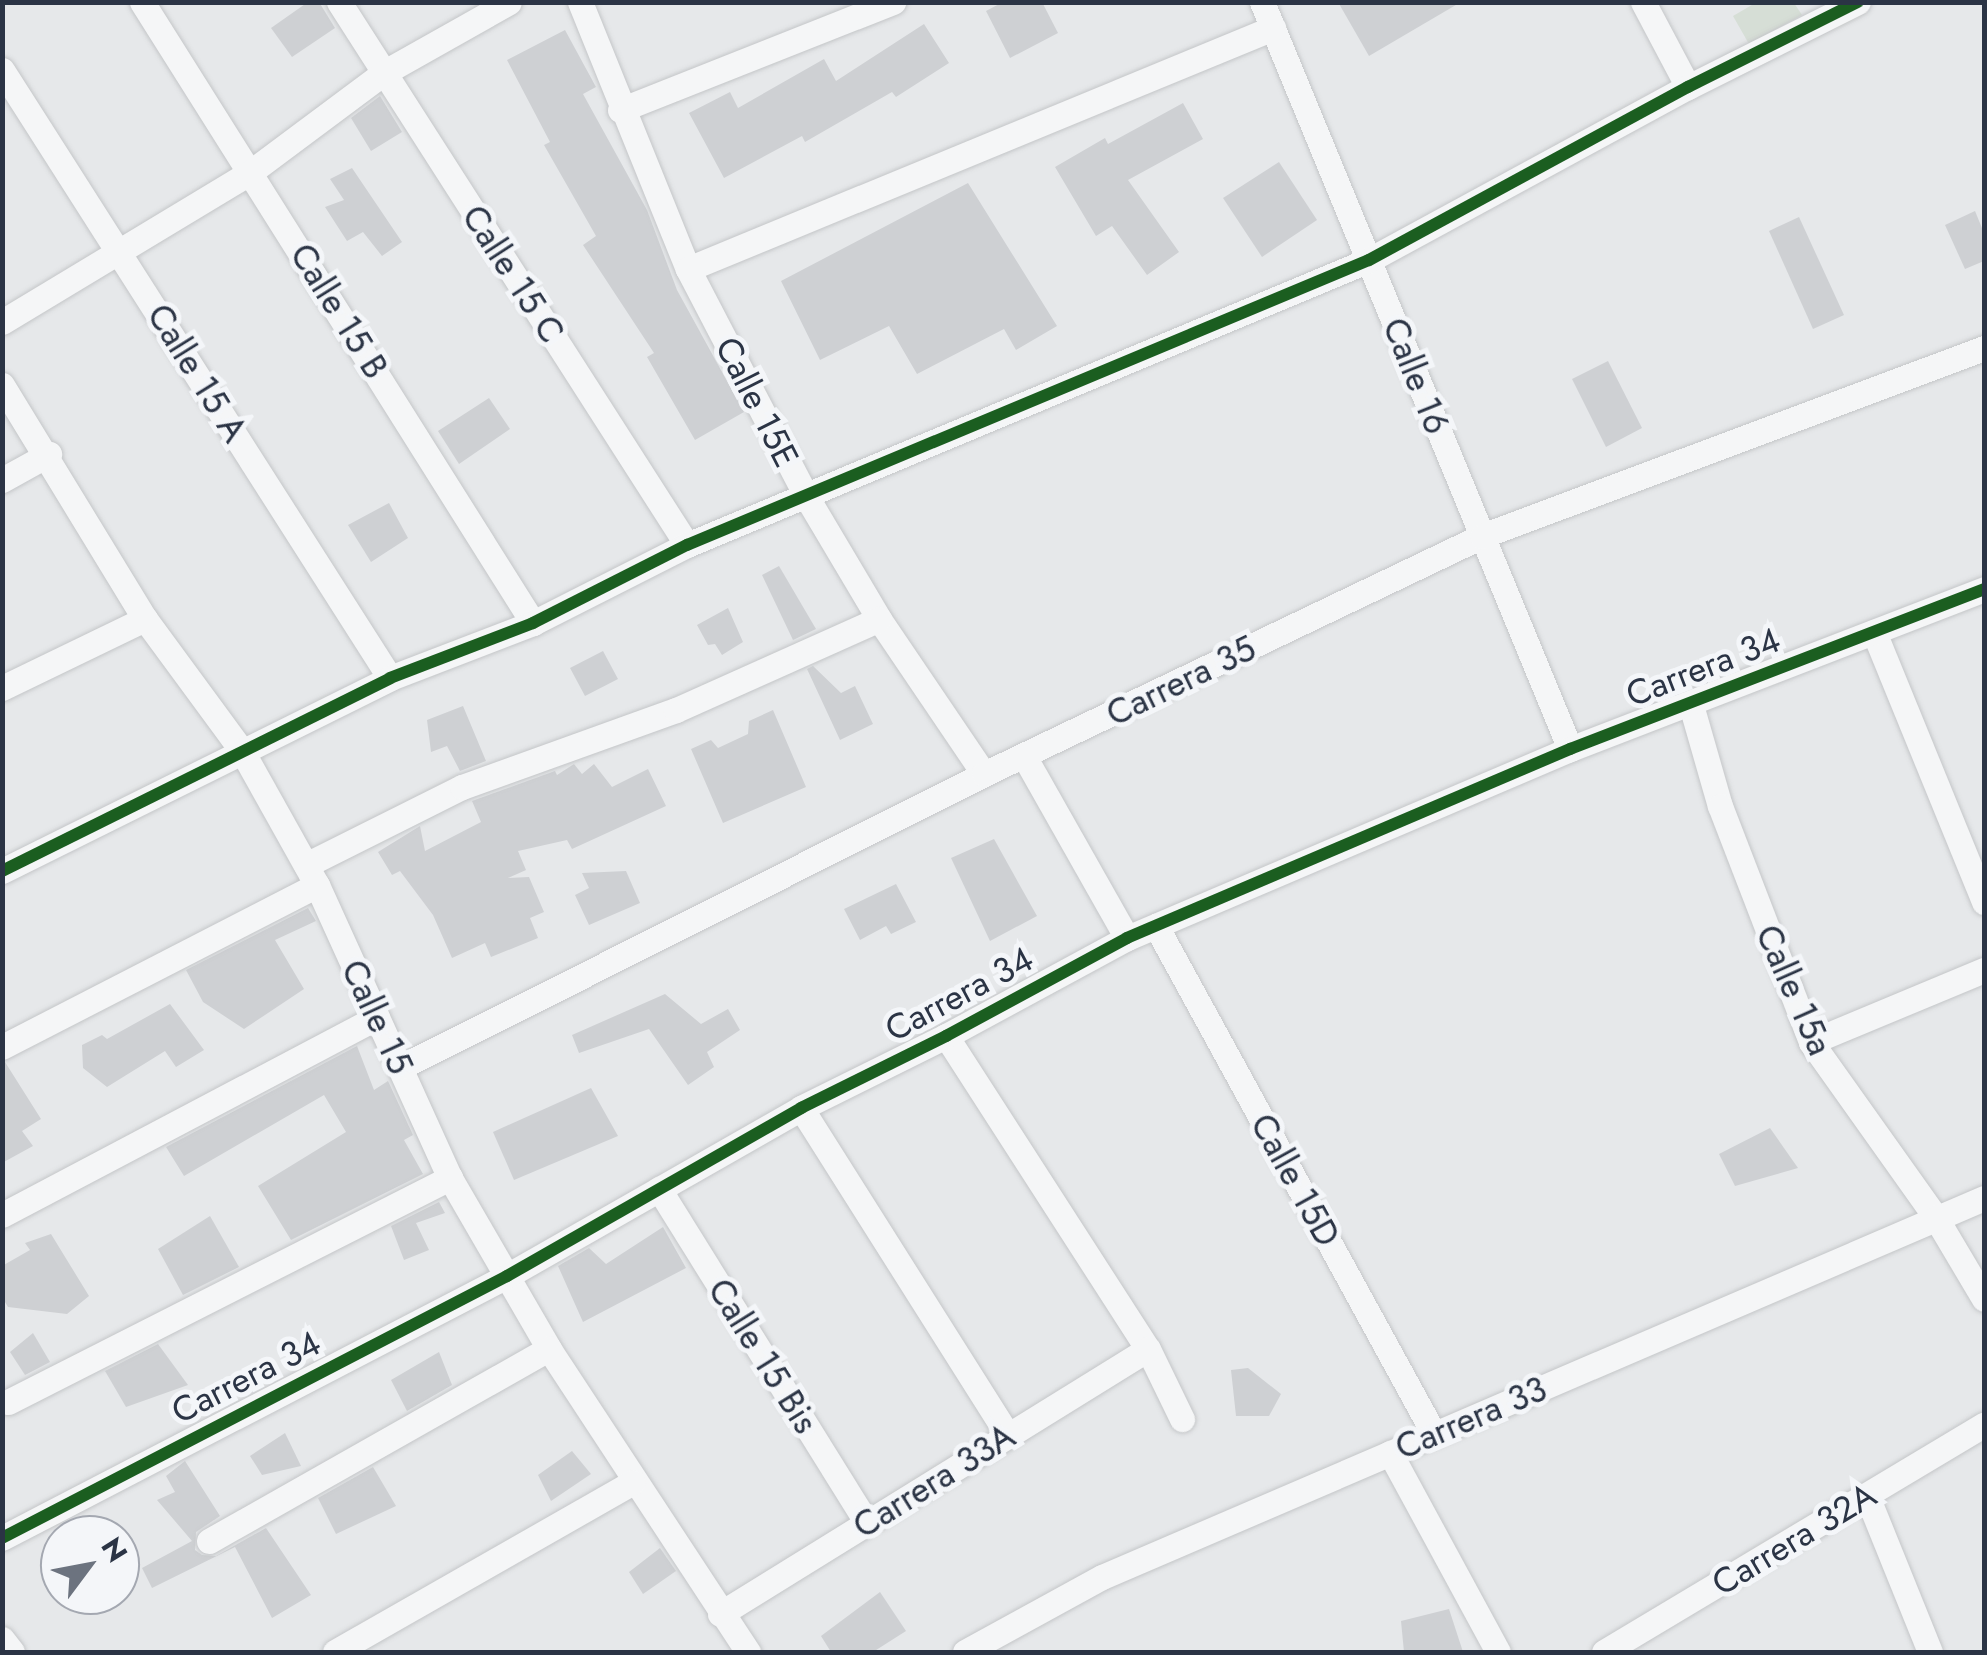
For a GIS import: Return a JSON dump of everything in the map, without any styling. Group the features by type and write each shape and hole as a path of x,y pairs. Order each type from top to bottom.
{"street":[{"name":"Calle 15 B","path":"142,2 252,171 533,623"},
{"name":"Calle 15 C","path":"339,2 686,545"},
{"path":"2,322 252,171 385,72 509,2"},
{"name":"Calle 15E","path":"580,2 620,110 688,269 806,496 879,618 984,774"},
{"path":"620,110 894,2"},
{"name":"Calle 16","path":"1262,2 1570,749"},
{"path":"1642,2 1688,87"},
{"path":"2,870 390,678 533,623 686,545 1368,260 1688,87 1858,2"},
{"path":"688,269 1273,28"},
{"name":"Calle 15 A","path":"2,70 390,678"},
{"name":"Carrera 35","path":"400,1067 984,774 1482,536 1984,351"},
{"name":"Calle 15","path":"2,385 49,454 146,619 242,751 311,875 450,1178 549,1349 748,1652"},
{"path":"2,480 49,454"},
{"name":"Carrera 34","path":"2,1538 507,1276 801,1108 946,1036 1127,938 1570,749 1984,589"},
{"path":"2,1047 462,788 676,710 879,618"},
{"path":"2,688 146,619"},
{"path":"1874,632 1984,902"},
{"name":"Calle 15a","path":"1691,705 1720,806 1810,1042 1936,1218 1984,1299"},
{"path":"1024,756 1127,938"},
{"name":"Calle 15D","path":"1156,926 1434,1434"},
{"path":"1810,1042 1984,970"},
{"path":"2,1215 377,1017"},
{"path":"946,1036 1148,1349 1182,1419"},
{"path":"801,1108 1008,1435"},
{"path":"8,1402 450,1178"},
{"name":"Calle 15 Bis","path":"659,1189 867,1523"},
{"name":"Carrera 33","path":"965,1652 1102,1576 1984,1198"},
{"path":"209,1541 549,1349"},
{"name":"Carrera 33A","path":"720,1614 1148,1349"},
{"name":"Carrera 32A","path":"1604,1652 1984,1425"},
{"path":"1390,1454 1498,1652"},
{"path":"335,1652 633,1482"},
{"path":"1867,1496 1930,1652"},
{"path":"2,1639 12,1652"}],"shaded area":[{"path":"1757,2 1794,3 1802,15 1749,44 1733,16"}],"building":[{"path":"308,2 319,2 335,28 292,57 271,28"},
{"path":"1003,2 1042,2 1058,33 1010,58 986,11"},
{"path":"1338,2 1461,2 1369,56"},
{"path":"924,24 949,63 896,97 892,92 805,142 802,136 724,178 689,113 730,92 738,108 824,59 836,81"},
{"path":"565,30 596,87 583,94 647,210 677,290 744,412 695,440 647,357 654,353 583,245 596,236 544,145 550,142 507,60"},
{"path":"380,96 402,132 371,151 351,118"},
{"path":"1183,103 1203,139 1128,180 1179,252 1147,275 1112,226 1096,236 1055,167 1105,138 1108,144"},
{"path":"1279,162 1317,220 1262,257 1223,198"},
{"path":"352,168 402,242 382,256 363,232 347,241 325,207 344,200 330,179"},
{"path":"968,183 1057,326 1016,350 1004,329 917,374 889,326 820,360 781,281"},
{"path":"1975,211 1984,233 1984,261 1965,269 1945,225"},
{"path":"1799,217 1844,315 1813,329 1769,231"},
{"path":"1608,361 1642,428 1606,447 1572,379"},
{"path":"489,398 510,429 459,464 438,431"},
{"path":"389,503 408,538 371,562 348,525"},
{"path":"779,566 816,629 793,640 762,575"},
{"path":"728,608 743,642 722,655 715,644 708,645 697,625"},
{"path":"603,651 618,679 585,696 570,668"},
{"path":"813,666 841,693 855,686 873,724 840,740 807,669"},
{"path":"463,706 486,761 460,771 447,746 431,752 427,720"},
{"path":"773,710 806,787 723,823 691,749 711,740 718,748 748,734 749,721"},
{"path":"574,764 582,774 594,764 612,787 648,769 666,806 572,849 567,840 518,851 526,870 508,878 529,877 544,912 530,918 538,938 491,957 485,943 452,958 433,915 400,871 392,875 378,852 420,826 425,851 481,822 472,801 555,771 557,775"},
{"path":"994,839 1037,916 990,941 951,858"},
{"path":"626,871 640,903 589,925 575,895 589,888 582,873"},
{"path":"896,884 916,922 891,934 886,926 860,940 844,909"},
{"path":"308,908 316,921 275,940 304,989 244,1029 203,1002 186,970"},
{"path":"665,994 701,1024 728,1009 740,1030 707,1052 714,1067 688,1085 649,1029 579,1053 572,1035"},
{"path":"170,1004 204,1050 176,1067 165,1051 107,1087 83,1068 82,1045 102,1035 107,1039"},
{"path":"357,1046 374,1090 388,1081 413,1135 404,1140 423,1174 291,1240 258,1186 346,1132 324,1095 184,1176 166,1147"},
{"path":"5,1062 41,1119 22,1131 33,1146 2,1163"},
{"path":"591,1088 618,1136 514,1180 493,1132"},
{"path":"1770,1128 1798,1168 1735,1186 1719,1154"},
{"path":"439,1202 445,1213 416,1223 429,1250 404,1260 391,1226"},
{"path":"210,1216 239,1267 183,1295 158,1249"},
{"path":"663,1227 686,1268 583,1322 558,1266 589,1248 606,1264"},
{"path":"51,1234 89,1296 67,1314 8,1307 2,1297 2,1266 30,1250 25,1243"},
{"path":"33,1333 50,1362 25,1375 10,1352"},
{"path":"158,1344 188,1385 126,1407 105,1371"},
{"path":"439,1352 452,1385 407,1411 391,1380"},
{"path":"1248,1368 1281,1394 1269,1416 1236,1416 1231,1370"},
{"path":"285,1433 301,1466 262,1475 250,1456"},
{"path":"572,1451 591,1474 551,1501 538,1475"},
{"path":"185,1461 220,1516 196,1532 195,1550 216,1556 266,1528 311,1595 272,1618 235,1547 152,1588 142,1568 192,1541 157,1500 175,1492 166,1476"},
{"path":"373,1467 396,1506 336,1534 318,1498"},
{"path":"660,1548 676,1571 643,1594 629,1572"},
{"path":"880,1592 906,1631 873,1652 831,1652 821,1636"},
{"path":"1449,1609 1463,1652 1404,1652 1401,1621"}],"cycle path":[{"path":"2,871 390,678 533,623 687,545 1369,260 1688,87 1858,2"},
{"path":"2,1538 507,1276 801,1108 946,1036 1127,938 1570,749 1984,589"}]}
